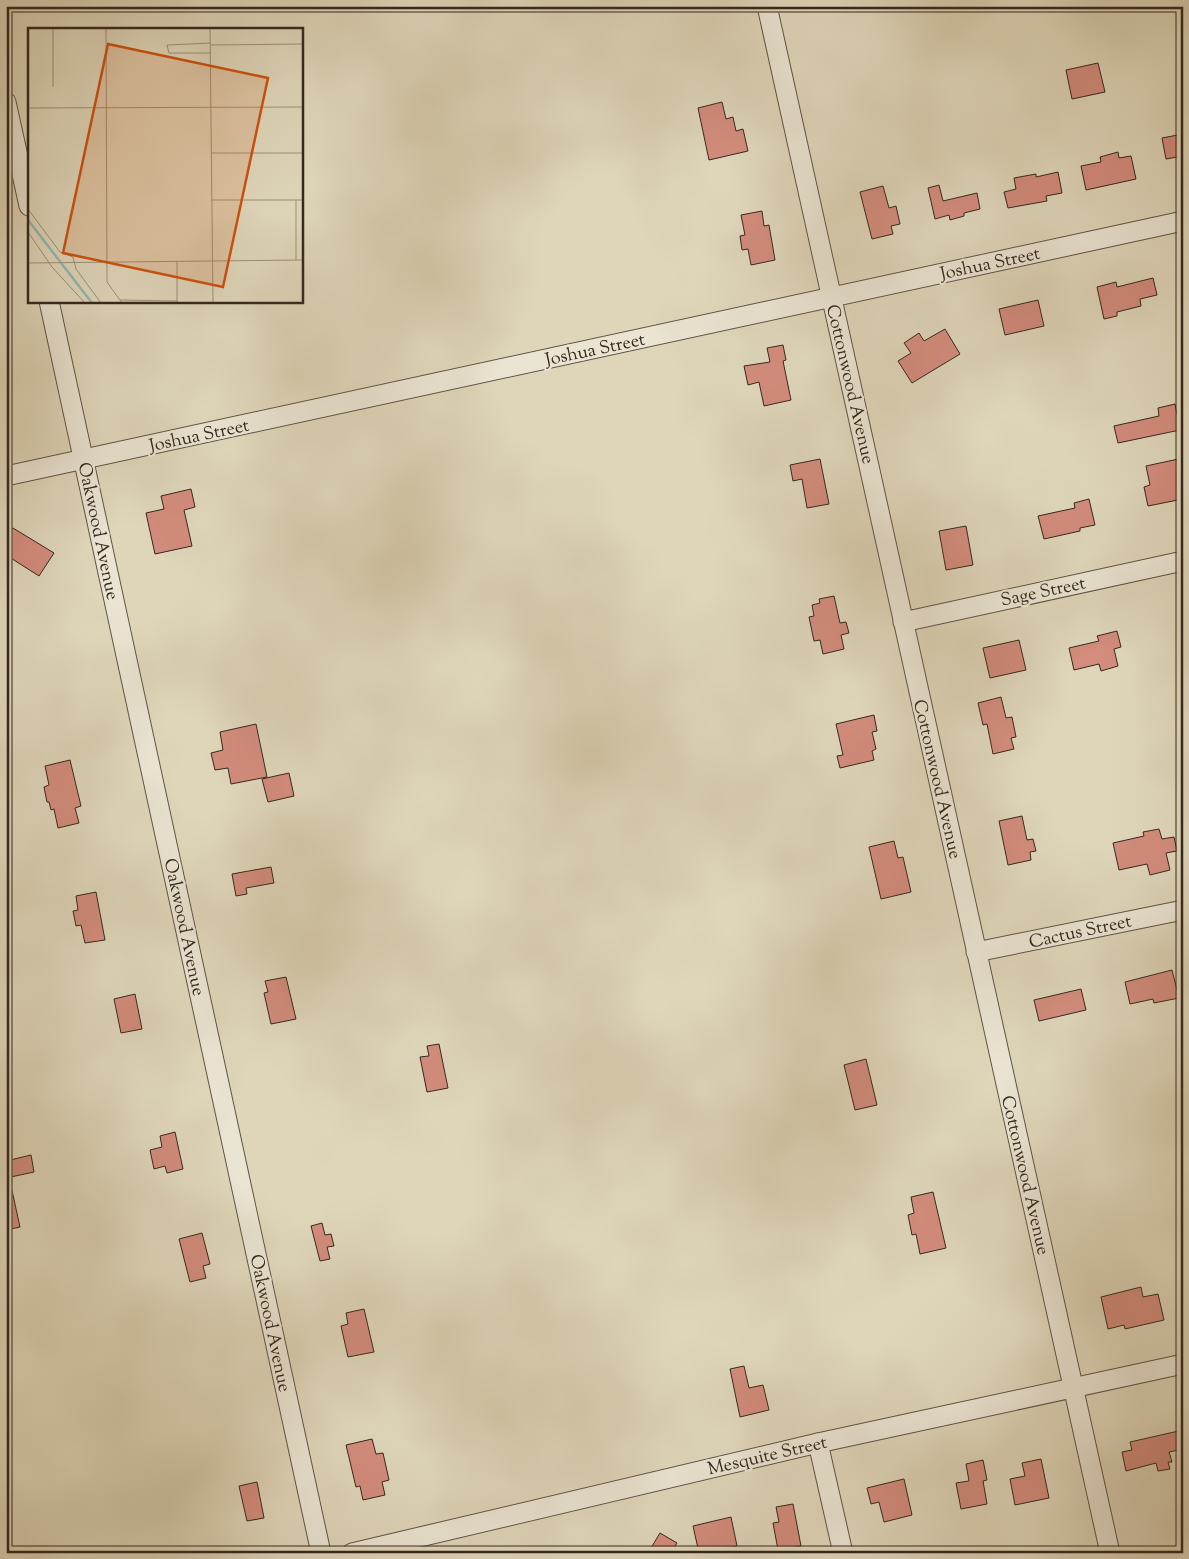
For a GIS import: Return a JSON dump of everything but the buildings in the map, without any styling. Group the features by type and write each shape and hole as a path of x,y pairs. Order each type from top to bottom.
{"street":[{"name":"Cottonwood Avenue","path":"767,6 1110,1553"},
{"path":"6,102 28,201"},
{"name":"Joshua Street","path":"6,476 1183,220"},
{"name":"Oakwood Avenue","path":"49,302 321,1553"},
{"name":"Sage Street","path":"903,622 1183,561"},
{"name":"Cactus Street","path":"976,952 1183,910"},
{"name":"Mesquite Street","path":"352,1553 818,1443 1183,1364"},
{"path":"818,1443 843,1553"}]}
